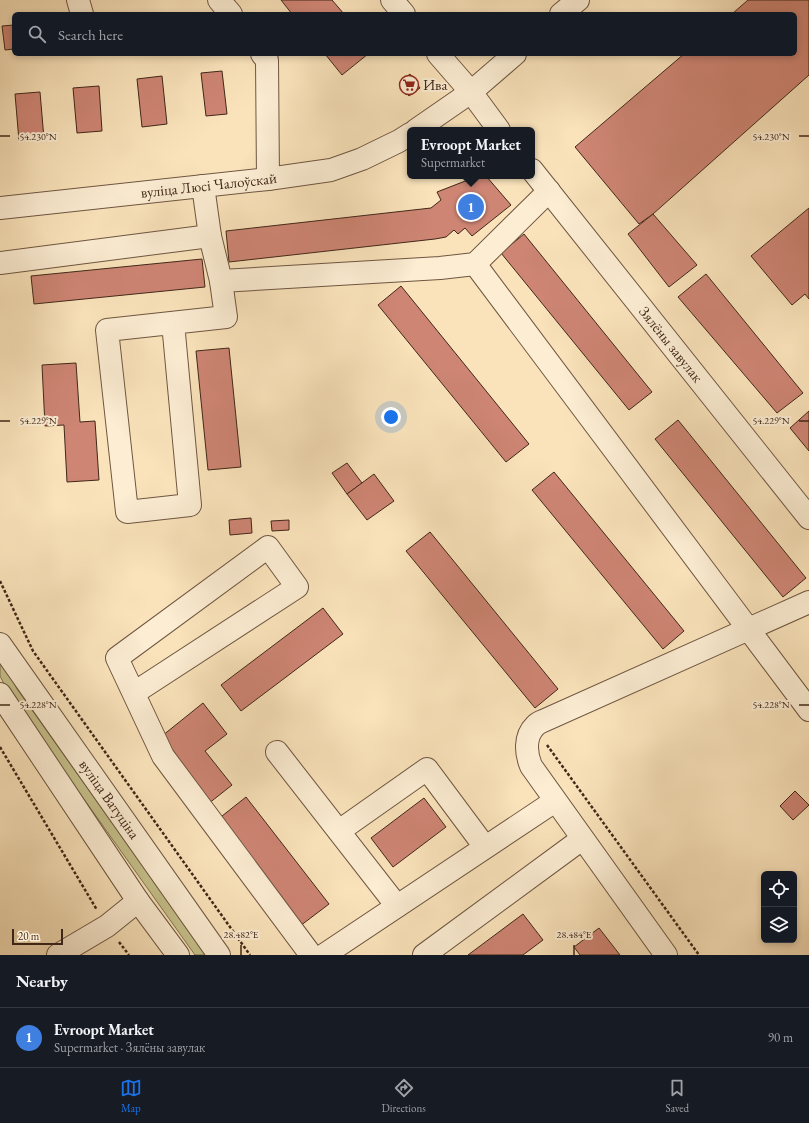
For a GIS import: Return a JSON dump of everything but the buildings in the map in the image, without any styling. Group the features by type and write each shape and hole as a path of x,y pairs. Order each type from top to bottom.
{"street":[{"path":"78,0 81,12"},
{"path":"219,0 228,12"},
{"path":"392,0 402,12"},
{"path":"563,12 578,0"},
{"path":"263,56 266,60 268,180"},
{"path":"440,56 471,92 497,127"},
{"path":"420,127 471,92 513,56"},
{"name":"вуліца Люсі Чалоўскай","path":"0,208 268,180 331,170 362,159 407,136"},
{"name":"Зялёны завулак","path":"535,174 809,518"},
{"path":"173,323 190,505 127,512 107,330 226,316 221,281 210,236 203,186"},
{"path":"221,281 440,268 475,264 549,191"},
{"path":"0,263 210,236"},
{"path":"475,264 809,710"},
{"path":"134,693 297,587 268,547 118,658 134,693 163,756 311,955"},
{"path":"666,955 531,766 527,756 526,745 530,734 534,727 543,720 809,602"},
{"name":"вуліца Ватуціна","path":"0,644 219,955"},
{"name":"вуліца Ватуціна","path":"0,694 138,900 178,955"},
{"path":"277,752 397,906"},
{"path":"339,831 427,769 485,847"},
{"path":"324,955 555,801"},
{"path":"424,955 582,839"},
{"path":"58,955 107,926 138,900"}],"path":[{"path":"0,581 33,651 250,955"},
{"path":"534,727 699,955"},
{"path":"0,747 107,926 129,955"}],"shaded area":[{"path":"0,656 17,689 206,955 195,955 9,694 0,676"}],"place":[{"name":"Ива","path":"409,85"},
{"name":"Evroopt Market","path":"471,207"}]}
